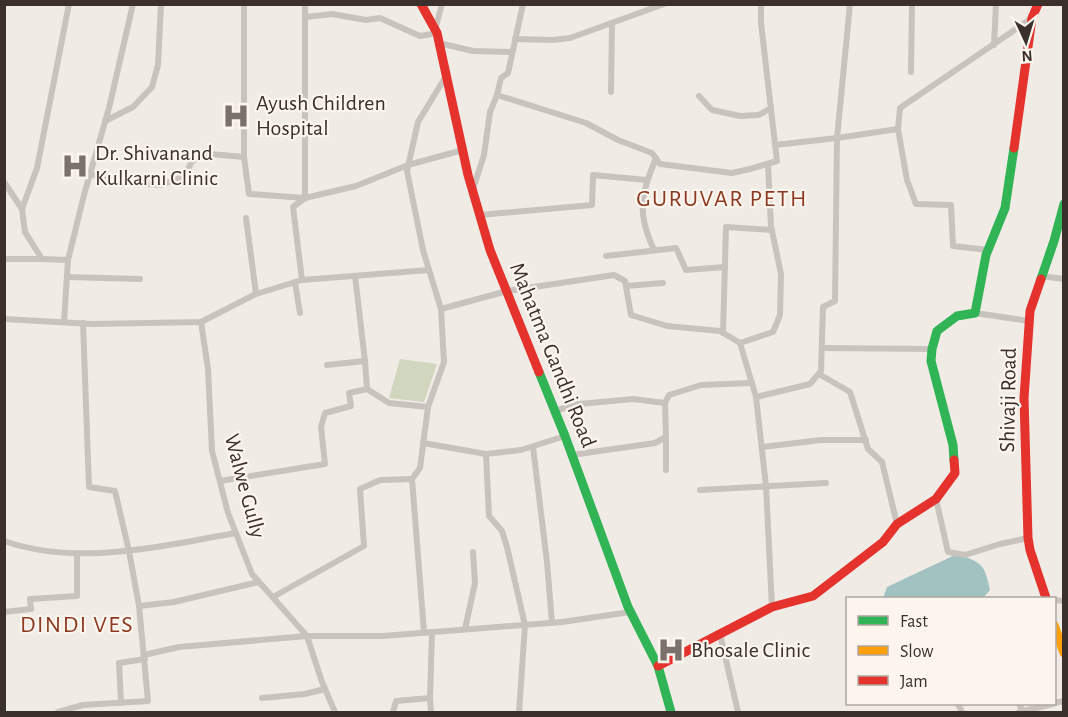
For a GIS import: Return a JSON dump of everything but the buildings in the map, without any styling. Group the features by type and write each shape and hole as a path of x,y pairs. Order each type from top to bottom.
{"main road":[{"name":"Mahatma Gandhi Road","path":"421,4 436,31 472,190 490,250 565,436 630,612 658,666 669,712"},
{"path":"658,666 772,607 813,596 883,542 897,524 936,499 955,473 953,445 931,361 932,349 937,331 957,316 975,313 988,250 1005,208 1032,18 1038,4"},
{"name":"Shivaji Road","path":"1046,597 1028,538 1024,398 1030,311 1041,276 1058,241 1064,204"},
{"path":"1056,631 1064,653"}],"street":[{"path":"22,209 37,168 69,4"},
{"path":"64,322 68,261 133,4"},
{"path":"105,121 133,107 152,87 158,65 161,4"},
{"path":"244,4 244,157 249,194 305,198 356,186 408,165 463,150"},
{"path":"305,4 305,198"},
{"path":"306,17 332,14 366,20 380,18 420,36 436,31 442,4"},
{"path":"472,190 484,155 490,112 501,78 508,74 523,4"},
{"path":"515,39 570,38 664,4"},
{"path":"497,95 586,123 618,140 652,153 660,164 732,172 777,161 761,23 761,4"},
{"path":"756,397 810,384 821,371 823,307 835,301 837,138 850,4"},
{"path":"911,72 912,4"},
{"path":"994,45 996,4"},
{"path":"988,250 953,246 951,205 916,204 907,180 898,129 900,108 1032,18"},
{"path":"611,92 612,23"},
{"path":"438,43 473,51 512,51"},
{"path":"424,632 412,479 420,468 428,407 444,362 441,309 423,250 407,171 418,122 446,76"},
{"path":"699,96 712,110 740,116 759,115 771,108"},
{"path":"775,145 898,129"},
{"path":"90,174 131,183 160,185 185,176 192,161 210,154 244,157"},
{"path":"654,250 643,212 647,180 656,158"},
{"path":"740,343 773,332 780,315 781,274 772,230 768,164"},
{"path":"480,215 592,205 593,175 647,180"},
{"path":"4,182 22,209 25,232 42,259"},
{"path":"300,313 293,207 305,198"},
{"path":"246,218 256,294"},
{"path":"723,333 726,227 772,230"},
{"path":"606,256 676,248 686,270 724,267"},
{"path":"4,259 68,261"},
{"path":"4,319 83,323 201,322 256,294 298,281 429,270"},
{"path":"441,309 507,291 614,275 625,282 631,315 668,326 720,331 740,343 756,397 766,486 772,607"},
{"path":"355,276 367,389"},
{"path":"1041,276 1064,279"},
{"path":"67,277 140,279"},
{"path":"626,286 663,283"},
{"path":"975,313 1029,321"},
{"name":"Walwe Gully","path":"201,322 208,369 212,451 228,513 252,574 308,636"},
{"path":"58,712 83,705 148,701 139,606 115,491 89,487 83,323"},
{"path":"822,348 932,349"},
{"path":"327,365 365,361"},
{"path":"819,374 850,392 868,449 882,462 897,524"},
{"path":"666,470 665,403 669,395 701,385 752,383"},
{"path":"220,481 325,464 321,426 325,413 351,406 349,393 367,389 389,403 428,407"},
{"path":"555,411 579,404 633,399 665,403"},
{"path":"423,443 486,454 521,450 565,436"},
{"path":"572,455 655,443 666,437"},
{"path":"762,447 821,440 866,440"},
{"path":"533,447 552,623"},
{"path":"486,454 489,516 502,531 525,625 520,712"},
{"path":"273,597 364,546 360,489 380,480 412,479"},
{"path":"700,490 826,483"},
{"path":"936,499 948,552 965,555 1028,538"},
{"path":"4,541 19,546 77,553 129,551 236,533"},
{"path":"465,629 475,584 473,552"},
{"path":"4,612 31,609 30,599 77,596 77,553"},
{"path":"139,606 174,602 259,582"},
{"path":"121,703 119,663 179,647 308,636 383,636 552,623 630,612"},
{"path":"431,712 432,632"},
{"path":"720,634 738,712"},
{"path":"308,636 321,682 335,712"},
{"path":"262,698 304,694 325,689"},
{"path":"393,712 396,701 430,698"},
{"path":"90,705 93,712"},
{"path":"1022,712 1047,705"}],"green space":[{"path":"400,359 437,364 424,402 389,398"}],"water":[{"path":"957,554 981,566 990,590 984,597 883,597 887,587"}],"traffic: fast":[{"path":"954,460 953,445 931,361 932,349 937,331 957,316 975,313 986,255 1005,208 1014,148"},
{"path":"1041,279 1064,204"},
{"path":"539,372 628,607 658,666 671,712"}],"traffic: slow":[{"path":"1056,631 1064,653"}],"traffic: jam":[{"path":"421,4 437,33 468,175 490,250 539,372"},
{"path":"1014,148 1032,18 1038,4"},
{"path":"1041,279 1030,311 1024,398 1028,538 1046,597"},
{"path":"658,666 772,607 813,596 883,542 897,524 936,499 955,473 954,460"}],"place":[{"name":"Ayush Children Hospital","path":"236,116"},
{"name":"Dr. Shivanand Kulkarni Clinic","path":"75,166"},
{"name":"Bhosale Clinic","path":"671,650"}],"district":[{"name":"GURUVAR PETH","path":"722,199"},
{"name":"DINDI VES","path":"77,625"}]}
